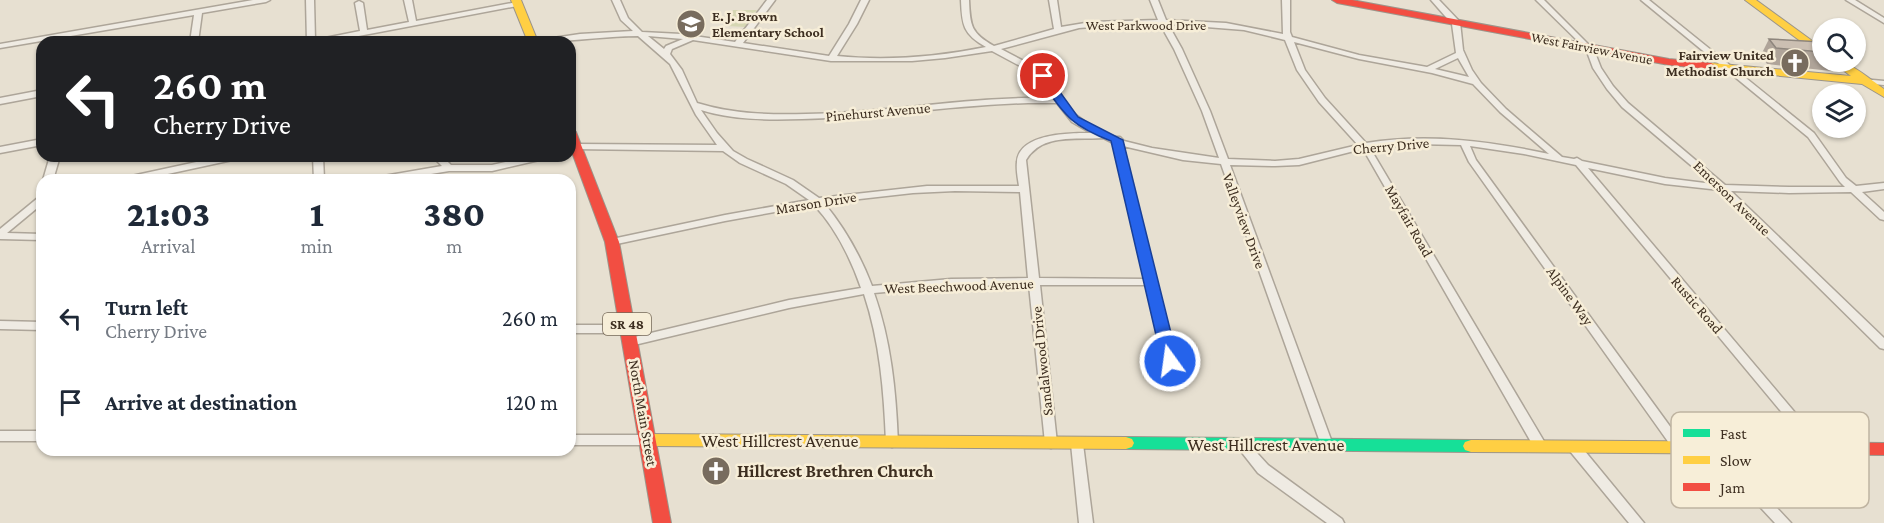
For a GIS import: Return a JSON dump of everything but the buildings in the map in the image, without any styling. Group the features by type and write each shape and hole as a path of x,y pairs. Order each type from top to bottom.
{"street":[{"path":"212,9 213,0"},
{"path":"58,36 266,0"},
{"path":"309,0 312,36"},
{"path":"408,0 413,24"},
{"path":"616,0 624,19 638,34 666,54 679,71 710,129 725,148 744,162 790,182 816,201 845,241 869,290 883,339 889,374 892,442"},
{"path":"737,45 771,0"},
{"path":"831,59 854,24 865,0"},
{"name":"Cherry Drive","path":"965,0 969,29 978,39 1036,70 1049,82 1074,119 1113,138 1155,151 1224,162 1300,162 1365,146 1399,142 1464,143 1558,157 1658,180 1723,188 1852,189 1884,186"},
{"path":"1053,0 1058,30"},
{"name":"Valleyview Drive","path":"1155,0 1163,24 1194,82 1327,445"},
{"name":"Mayfair Road","path":"1286,0 1284,14 1288,39 1301,70 1311,85 1365,146 1540,446"},
{"name":"West Fairview Avenue","path":"1337,0 1669,62 1884,83"},
{"path":"1435,0 1455,22 1459,54 1476,82 1499,108 1558,157"},
{"name":"Emerson Avenue","path":"1540,0 1588,47 1596,69 1616,96 1723,188 1884,345"},
{"path":"1645,0 1818,141 1852,189 1884,217"},
{"path":"1750,0 1812,44"},
{"path":"1850,0 1884,21"},
{"path":"347,36 516,2 530,36"},
{"path":"359,3 364,33"},
{"path":"195,36 198,12"},
{"name":"West Parkwood Drive","path":"576,36 638,34 694,38 831,59 921,58 995,48 1058,30 1107,23 1224,26 1362,57 1429,68 1476,82"},
{"path":"80,36 81,32"},
{"path":"666,54 676,44 694,38"},
{"path":"0,46 36,40"},
{"path":"1429,68 1459,54"},
{"path":"1851,72 1884,94"},
{"path":"0,101 36,94"},
{"name":"Pinehurst Avenue","path":"696,105 727,115 832,117 997,102 1061,101"},
{"path":"710,129 717,120 727,115"},
{"name":"Sandalwood Drive","path":"1052,443 1021,160 1033,145 1055,138 1113,138"},
{"path":"1113,138 1170,361"},
{"path":"0,150 36,143"},
{"name":"Alpine Way","path":"1464,143 1466,151 1671,436"},
{"path":"576,149 725,148"},
{"name":"North Main Street","path":"576,154 612,242 662,523"},
{"name":"Rustic Road","path":"1576,161 1789,412"},
{"path":"154,174 210,162"},
{"path":"443,162 449,168"},
{"path":"414,174 449,168 485,169 518,162"},
{"name":"Marson Drive","path":"612,242 816,201 916,190 1023,189"},
{"path":"0,235 36,204"},
{"path":"0,235 36,237"},
{"name":"West Beechwood Avenue","path":"576,330 629,335 869,290 957,283 1150,282"},
{"path":"0,325 36,326"},
{"path":"0,436 36,436"},
{"path":"576,440 648,440"},
{"name":"West Hillcrest Avenue","path":"648,440 1671,447"},
{"path":"1077,444 1086,523"},
{"path":"1242,444 1263,469 1337,523"},
{"path":"1574,447 1637,523"},
{"name":"West Hillcrest Avenue","path":"1869,449 1884,449"},
{"path":"1770,508 1784,523"}],"green space":[{"path":"733,10 757,10 745,27 727,26"}],"traffic: fast":[{"path":"1126,443 1471,446"}],"traffic: slow":[{"path":"516,0 531,36"},
{"path":"1750,0 1812,45"},
{"path":"1711,66 1865,81"},
{"path":"1852,72 1884,94"},
{"path":"648,440 1126,443"},
{"path":"1471,446 1671,447"}],"traffic: jam":[{"path":"1337,0 1669,62 1711,66"},
{"path":"576,148 612,242 662,523"},
{"path":"1869,449 1884,449"}],"place":[{"name":"E. J. Brown Elementary School","path":"691,24"},
{"name":"Fairview United Methodist Church","path":"1795,63"},
{"name":"Hillcrest Brethren Church","path":"716,471"}],"route":[{"path":"1043,76 1074,119 1117,140 1170,361"}]}
